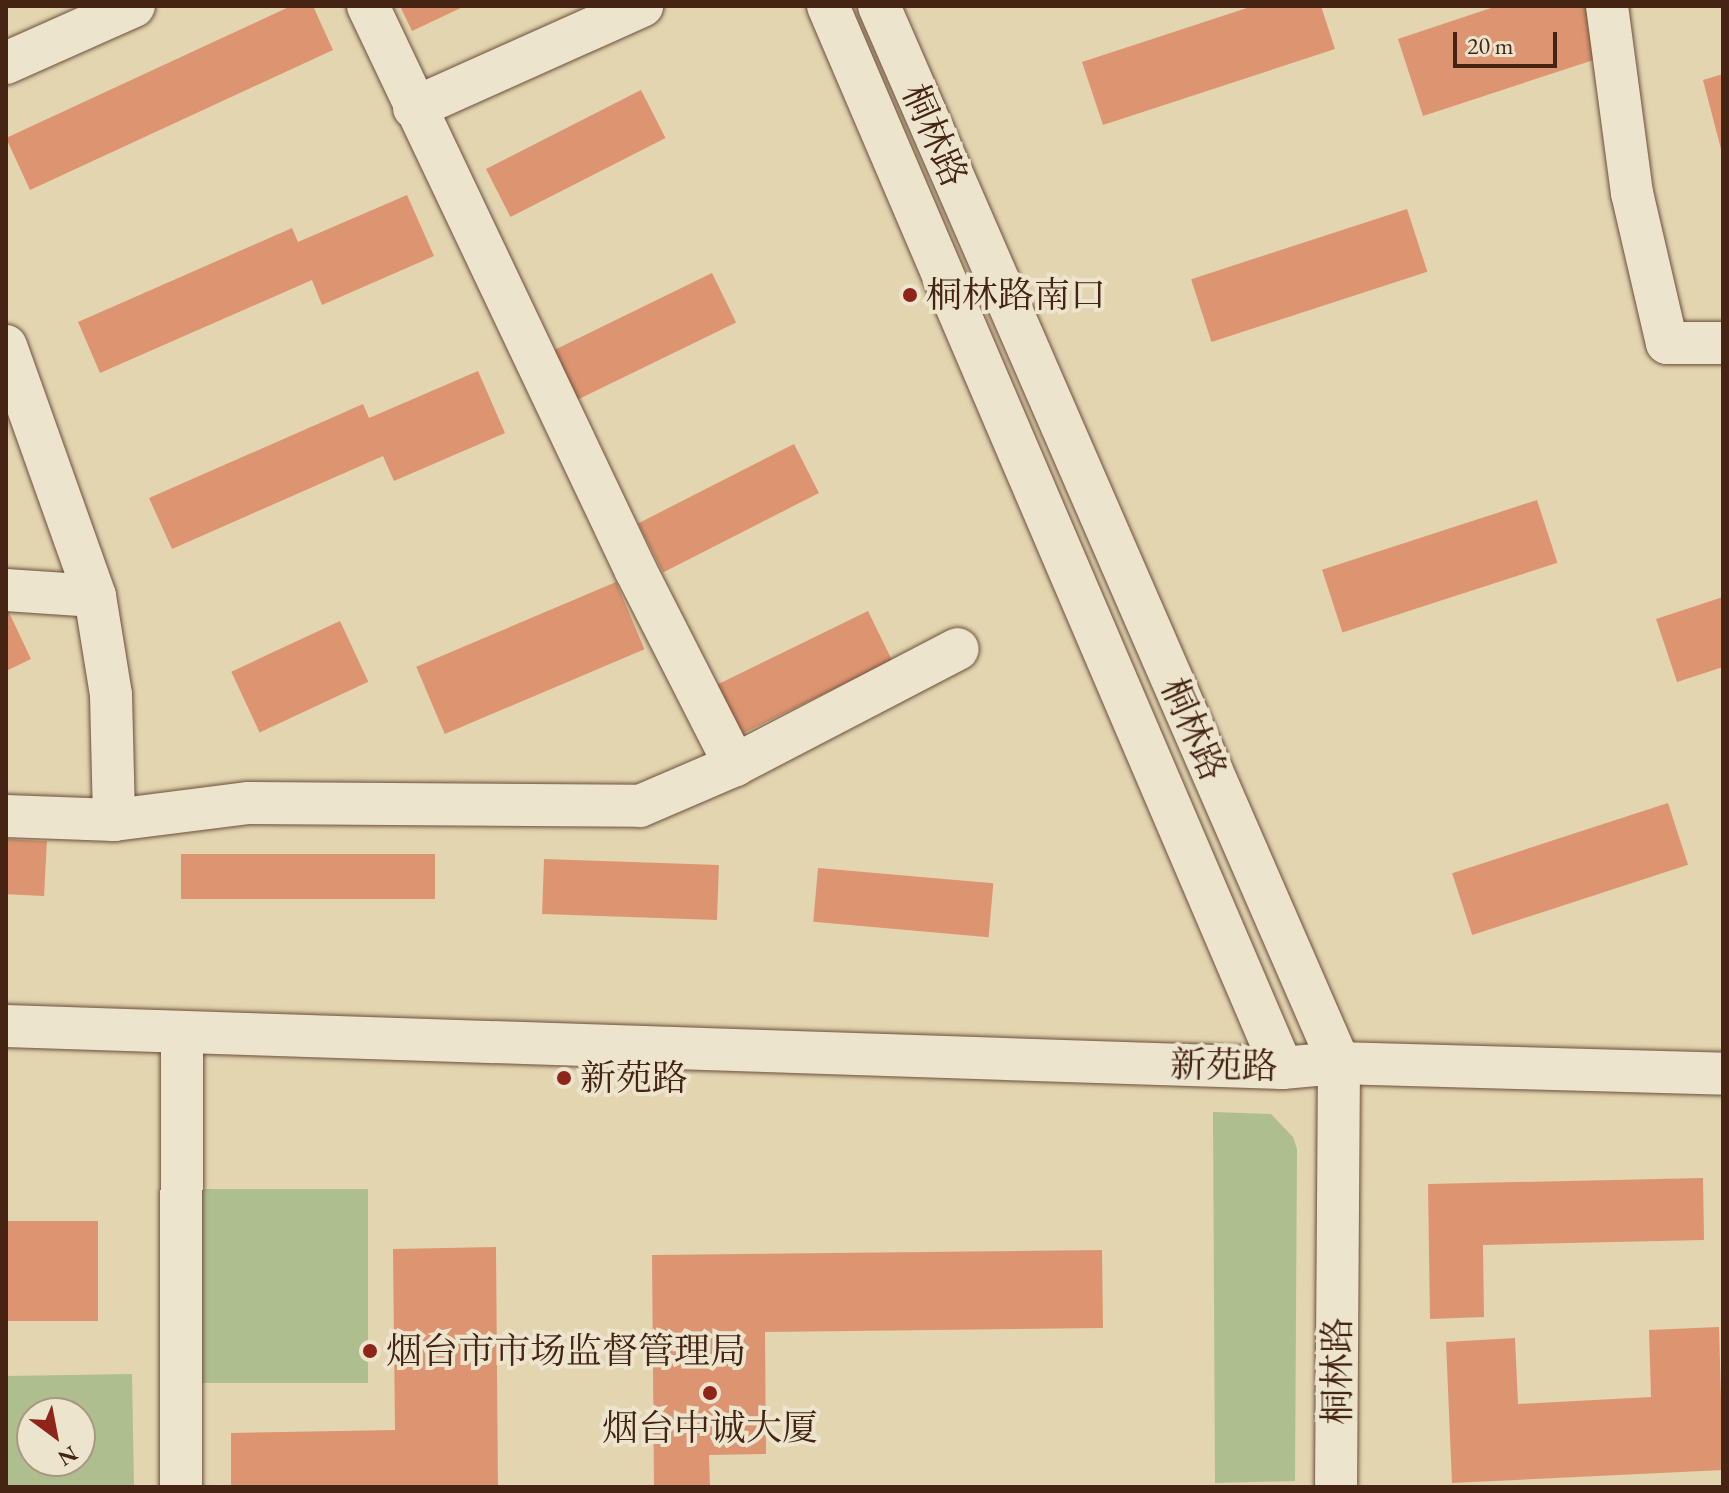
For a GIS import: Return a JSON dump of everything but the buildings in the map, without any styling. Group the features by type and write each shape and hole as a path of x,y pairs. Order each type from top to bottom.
{"street":[{"path":"6,63 134,6"},
{"path":"368,6 414,108 735,765"},
{"path":"414,108 642,6"},
{"name":"桐林路","path":"828,6 1282,1068"},
{"name":"桐林路","path":"879,6 1339,1063 1336,1487"},
{"path":"1607,6 1632,193 1667,343 1723,343"},
{"path":"6,346 95,596 111,695 114,820"},
{"path":"6,590 95,596"},
{"path":"6,816 114,820 249,803 640,806 735,765 958,649"},
{"name":"新苑路","path":"6,1026 1282,1068 1339,1063 1723,1074"},
{"path":"181,1487 182,1032"}],"green space":[{"path":"1213,1112 1271,1114 1293,1137 1297,1149 1295,1481 1215,1483"},
{"path":"196,1189 368,1189 368,1383 196,1383"},
{"path":"132,1374 134,1487 6,1487 6,1376"}],"place":[{"name":"桐林路南口","path":"910,295"},
{"name":"新苑路","path":"564,1078"},
{"name":"烟台市市场监督管理局","path":"370,1351"},
{"name":"烟台中诚大厦","path":"710,1393"}]}
